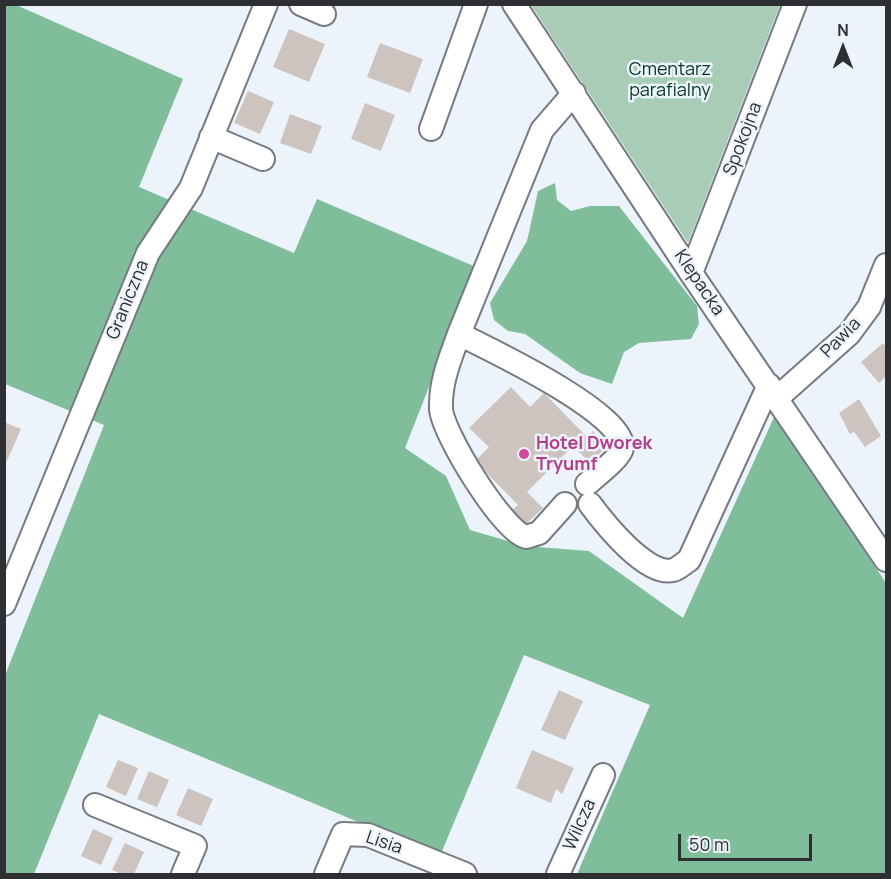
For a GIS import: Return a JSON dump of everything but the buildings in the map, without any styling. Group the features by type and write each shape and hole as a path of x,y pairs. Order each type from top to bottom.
{"street":[{"name":"Graniczna","path":"4,604 148,253 191,188 266,4"},
{"path":"301,4 324,14"},
{"path":"431,129 476,4"},
{"name":"Klepacka","path":"514,4 691,273 886,560"},
{"name":"Spokojna","path":"691,273 795,4"},
{"path":"566,504 539,533 526,537 518,533 486,497 445,427 441,411 445,372 542,130 574,93"},
{"path":"211,137 263,159"},
{"name":"Pawia","path":"773,392 849,334 869,307 886,265"},
{"path":"459,334 589,405 618,436 622,444 621,452 589,494 601,519 645,563 659,570 674,570 689,560 773,392"},
{"name":"Wilcza","path":"558,874 603,775"},
{"path":"95,805 195,846 183,874"},
{"name":"Lisia","path":"326,874 343,834 368,835 465,874"}],"green space":[{"path":"14,4 183,79 139,187 294,253 317,199 476,267 405,448 446,476 470,530 525,546 589,551 683,618 775,415 886,583 886,874 577,874 650,705 524,655 440,856 99,714 34,874 5,874 4,678 104,425 5,384 4,5"},
{"name":"Cmentarz parafialny","path":"531,5 780,5 688,243"},
{"path":"555,183 557,200 571,211 590,206 619,206 697,306 699,324 691,339 639,343 624,352 612,384 580,373 525,334 508,331 494,320 490,303 527,241 538,191"}],"place":[{"name":"Hotel Dworek Tryumf","path":"524,454"}]}
